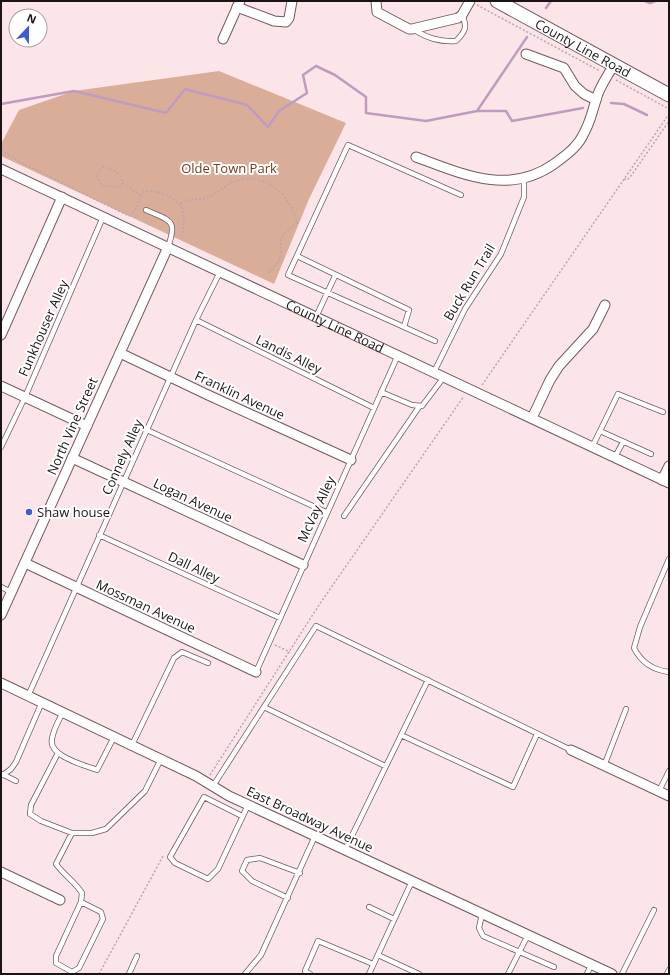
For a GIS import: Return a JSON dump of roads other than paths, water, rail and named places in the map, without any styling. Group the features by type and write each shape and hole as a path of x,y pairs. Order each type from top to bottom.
{"main road":[{"name":"County Line Road","path":"497,1 611,70 669,95"}],"street":[{"path":"223,39 238,4 274,21 286,22 289,18 292,1"},
{"path":"376,1 377,12 409,29 452,19 462,15 470,1"},
{"path":"526,54 564,68 575,86 584,94 596,100"},
{"path":"416,157 477,177 503,181 524,179 549,168 564,157 577,144 591,120 596,100 611,70"},
{"name":"County Line Road","path":"1,169 666,481"},
{"path":"1,335 62,197"},
{"name":"North Vine Street","path":"1,615 168,247"},
{"path":"532,418 550,380 559,366 593,330 605,305"},
{"name":"Franklin Avenue","path":"120,353 351,460"},
{"path":"1,386 87,426"},
{"name":"Logan Avenue","path":"72,458 303,565"},
{"path":"666,481 669,466"},
{"name":"Mossman Avenue","path":"25,563 256,672"},
{"name":"East Broadway Avenue","path":"1,683 161,759 248,805 612,974"},
{"path":"572,750 669,796"},
{"path":"1,872 60,900"}],"lane":[{"path":"412,29 428,38 445,42 456,41 465,32 466,24 462,15"},
{"path":"435,341 288,275 348,145 461,195"},
{"name":"Buck Run Trail","path":"434,372 462,315 501,254 524,197 524,179"},
{"path":"146,210 168,220 172,225 174,231 168,247"},
{"name":"Funkhouser Alley","path":"1,447 25,397 103,217"},
{"path":"297,256 335,276 409,310 404,327"},
{"name":"Connely Alley","path":"28,696 170,377 220,272"},
{"path":"316,317 335,276"},
{"name":"Landis Alley","path":"196,320 374,408"},
{"name":"McVay Alley","path":"256,672 326,512 398,355"},
{"path":"344,516 419,407 422,406 444,377"},
{"path":"381,392 419,407"},
{"path":"592,447 618,394 663,412"},
{"path":"146,430 326,512"},
{"path":"600,431 651,454"},
{"path":"615,457 623,442"},
{"name":"Dall Alley","path":"99,535 280,618"},
{"path":"669,559 640,627 634,648 640,658 658,670 669,672"},
{"path":"1,587 11,592"},
{"path":"209,784 264,707 316,626 572,750"},
{"path":"132,745 174,658 182,652 208,663"},
{"path":"345,850 428,680"},
{"path":"2,774 11,769 16,762 42,702"},
{"path":"264,707 385,766"},
{"path":"604,766 626,709"},
{"path":"63,712 52,739 53,748 58,753 97,770 114,737"},
{"path":"401,735 513,787 537,734"},
{"path":"58,753 31,805 30,814 41,821 72,833 92,833 106,829 145,791 161,759"},
{"path":"659,791 669,771"},
{"path":"2,774 16,781"},
{"path":"242,816 204,797 170,857 175,863 208,879 218,868 248,805"},
{"path":"72,833 56,864 63,874 78,886 82,893 81,902 56,956 56,963 72,972 79,968 103,919 101,912 81,902"},
{"path":"245,974 261,956 300,873 315,836"},
{"path":"288,898 252,881 242,870 247,860 260,858 300,873"},
{"path":"369,974 412,881"},
{"path":"369,907 394,919"},
{"path":"622,974 654,910"},
{"path":"482,914 479,928 483,936 554,967"},
{"path":"508,974 528,935"},
{"path":"310,974 305,971 318,941 373,964"},
{"path":"378,955 419,974"},
{"path":"129,974 137,956"},
{"path":"587,974 591,964"},
{"path":"667,974 669,970"}],"waterway":[{"path":"546,8 551,1"},
{"path":"645,1 650,3 655,1"},
{"path":"1,104 74,91 166,113 185,89 247,105 268,127 279,111 307,93 303,75 316,66 335,75 366,97 366,113 426,121 477,111 527,37"},
{"path":"611,103 624,104 647,115"},
{"path":"477,111 506,111 512,121 583,108"}],"place":[{"name":"Shaw house","path":"29,512"}],"park label":[{"name":"Olde Town Park","path":"229,168"}]}
